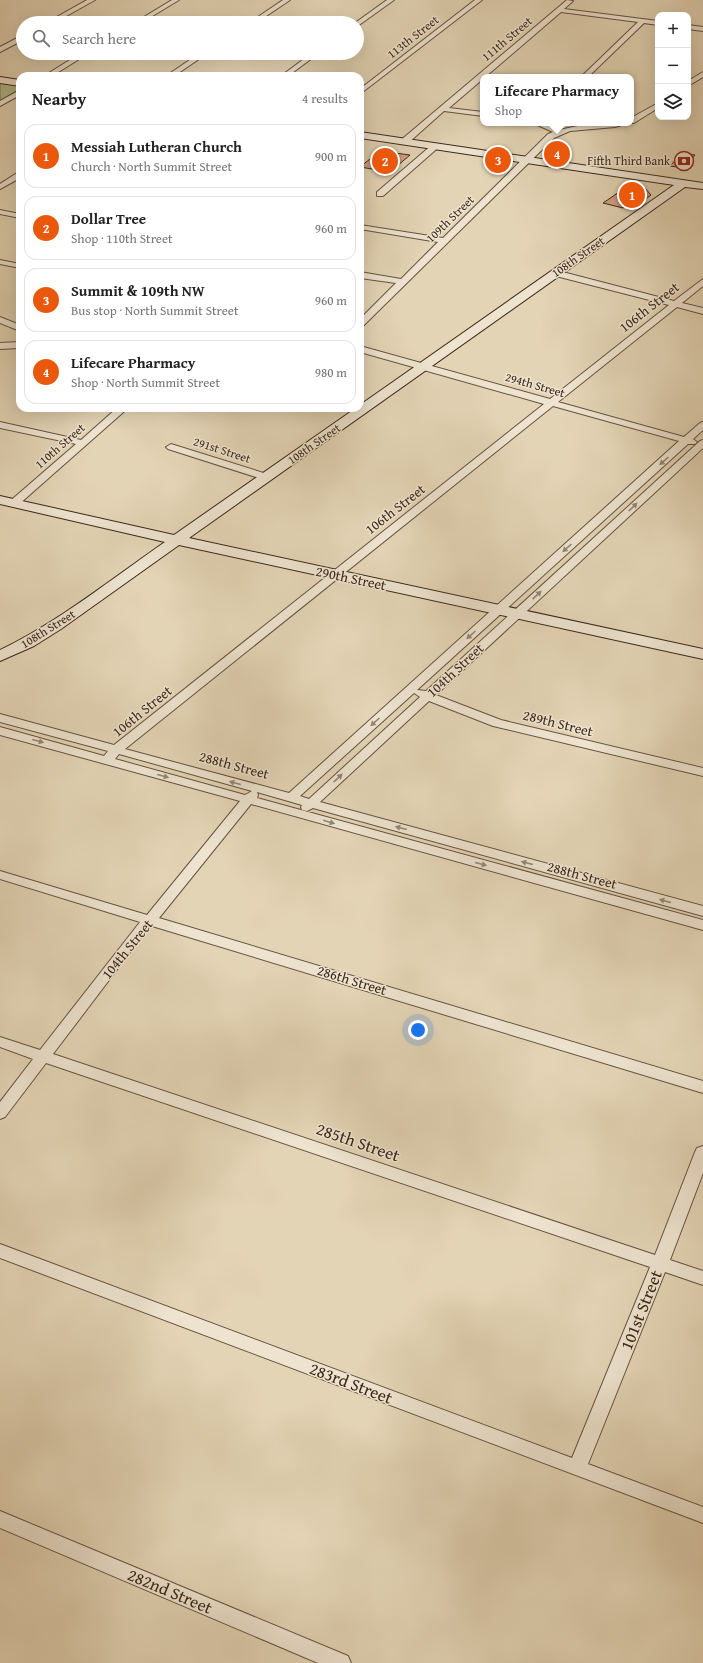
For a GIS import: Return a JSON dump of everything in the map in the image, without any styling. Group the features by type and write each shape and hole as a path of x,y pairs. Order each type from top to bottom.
{"street":[{"path":"62,16 92,0"},
{"path":"149,16 176,0"},
{"path":"263,16 287,0"},
{"path":"364,19 391,0"},
{"name":"113th Street","path":"364,89 479,0"},
{"name":"111th Street","path":"484,74 570,1"},
{"path":"559,10 655,23"},
{"path":"587,74 643,21"},
{"path":"691,27 703,28"},
{"path":"0,50 16,41"},
{"path":"54,72 74,60"},
{"path":"175,72 194,60"},
{"path":"290,72 306,60"},
{"path":"691,82 703,74"},
{"name":"111th Street","path":"404,142 480,77"},
{"path":"0,80 16,82"},
{"path":"0,104 16,94"},
{"path":"634,119 655,107"},
{"path":"443,109 480,114"},
{"path":"544,126 558,132 582,126 612,126"},
{"name":"109th Street","path":"364,320 551,136 558,132"},
{"path":"364,136 703,186"},
{"path":"380,194 436,146"},
{"path":"1,186 16,177"},
{"name":"108th Street","path":"364,408 682,184"},
{"path":"0,212 16,215"},
{"path":"364,228 445,241"},
{"path":"0,262 16,265"},
{"path":"555,273 703,311"},
{"path":"364,276 403,282"},
{"name":"106th Street","path":"107,760 116,750 334,574 703,282"},
{"path":"0,320 16,326"},
{"path":"0,346 16,345"},
{"name":"294th Street","path":"364,350 686,441 702,444"},
{"name":"110th Street","path":"7,502 83,443 118,412"},
{"name":"108th Street","path":"0,656 28,643 55,626 359,412"},
{"path":"0,424 83,443"},
{"name":"104th Street","path":"291,798 703,425"},
{"name":"104th Street","path":"299,814 702,444"},
{"name":"291st Street","path":"170,447 266,477"},
{"name":"290th Street","path":"7,502 703,654"},
{"path":"596,522 611,527"},
{"name":"289th Street","path":"410,690 503,724 703,772"},
{"name":"288th Street","path":"0,718 703,911"},
{"name":"288th Street","path":"0,731 703,925"},
{"name":"104th Street","path":"0,1113 139,931 150,920 247,799 259,789"},
{"path":"452,856 459,844"},
{"name":"286th Street","path":"0,875 703,1086"},
{"path":"611,900 618,888"},
{"name":"285th Street","path":"0,1042 703,1278"},
{"name":"101st Street","path":"577,1468 660,1264 703,1152"},
{"name":"283rd Street","path":"0,1252 703,1515"},
{"name":"282nd Street","path":"0,1519 340,1663"}],"green space":[{"path":"0,83 16,85 16,91 0,101"}],"building":[{"path":"380,151 410,155 390,172 364,168 364,164"},
{"path":"682,153 695,155 684,168 670,166"},
{"path":"644,187 651,195 639,204 632,202 623,208 603,203 625,188"}],"place":[{"name":"Lifecare Pharmacy","path":"557,154"},
{"name":"Summit & 109th NW","path":"498,160"},
{"name":"Dollar Tree","path":"385,161"},
{"name":"Fifth Third Bank","path":"684,161"},
{"name":"Messiah Lutheran Church","path":"632,195"}]}
